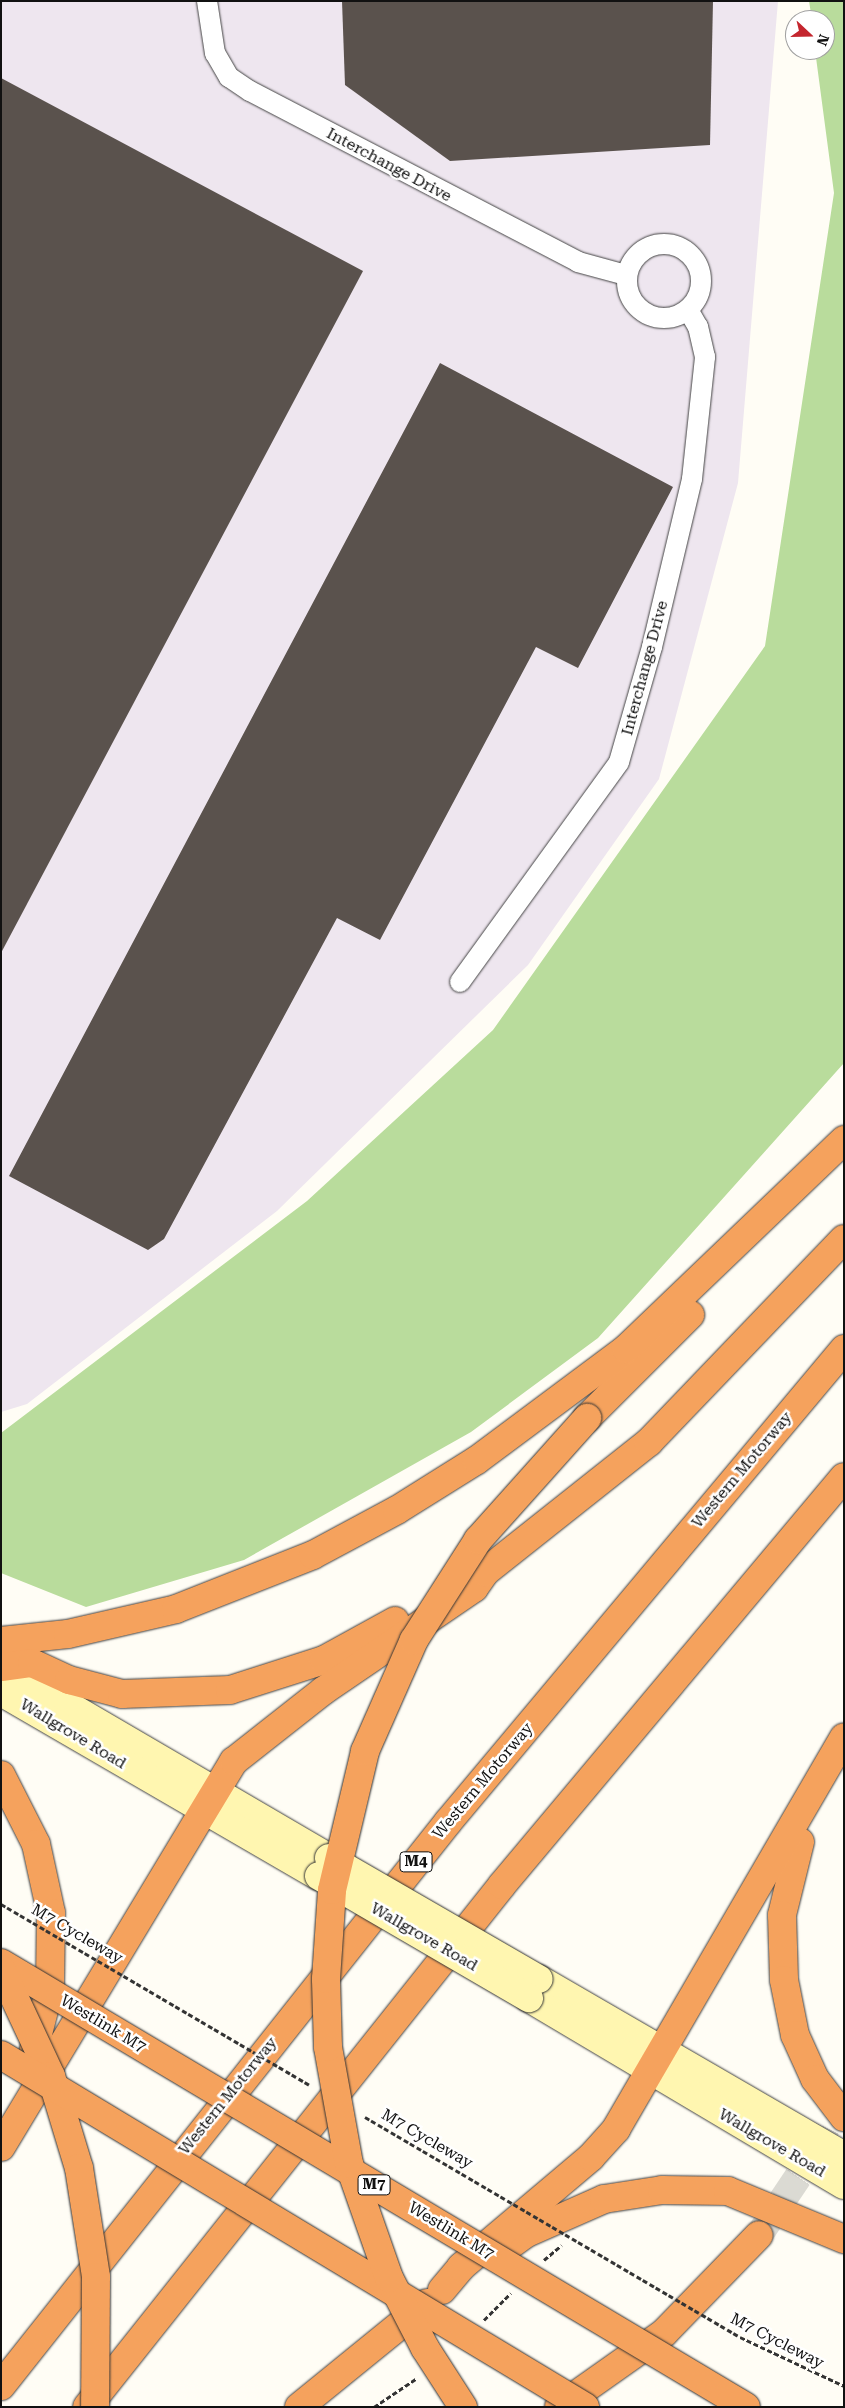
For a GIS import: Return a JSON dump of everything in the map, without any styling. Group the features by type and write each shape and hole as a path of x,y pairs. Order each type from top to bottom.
{"highway":[{"path":"2,1666 68,1634 176,1609 313,1555 477,1460 634,1343 844,1140"},
{"path":"463,2407 425,2348 389,2278 348,2164 328,2047 326,1979 332,1890 365,1751 414,1640 478,1540 587,1418 844,1162"},
{"path":"1,2147 206,1800 248,1746 474,1588 485,1572 570,1509 655,1436 844,1239"},
{"name":"Western Motorway","path":"1,2386 442,1830 844,1349"},
{"path":"87,2407 502,1885 844,1477"},
{"path":"2,1666 32,1663 69,1680 122,1694 230,1690 324,1660 470,1574 485,1572"},
{"path":"442,2290 461,2267 604,2145 658,2063 844,1738"},
{"path":"1,1775 36,1844 51,1913 50,1987 29,2065 28,2102"},
{"path":"798,1821 801,1845 788,1878 782,1915 784,1980 795,2035 815,2079 844,2117"},
{"name":"Westlink M7","path":"1,1963 746,2407"},
{"path":"1,1969 51,2076 79,2168 96,2277 95,2407"},
{"path":"1,2056 585,2407"},
{"path":"299,2407 442,2290 527,2233 604,2199 662,2190 728,2191 844,2239"},
{"path":"559,2407 664,2333 759,2235"}],"main road":[{"name":"Wallgrove Road","path":"2,1666 206,1800 534,1988 658,2063 844,2185"},
{"name":"Wallgrove Road","path":"658,2063 844,2156"}],"street":[{"name":"Interchange Drive","path":"207,1 215,53 229,77 250,91 578,262 626,275"},
{"path":"652,246 682,249 696,263 701,283 688,310 669,318 650,316 634,304 626,275 635,257 652,246"},
{"name":"Interchange Drive","path":"460,982 619,762 652,647 692,479 704,358 698,328 688,310"}],"path":[{"name":"M7 Cycleway","path":"1,1904 319,2090"},
{"name":"M7 Cycleway","path":"362,2115 740,2337 844,2386"},
{"path":"538,2265 576,2236"},
{"path":"477,2327 518,2286"},
{"path":"374,2407 419,2376"}],"shaded area":[{"path":"1,1 778,1 738,483 659,779 528,965 277,1211 27,1404 1,1412"}],"green space":[{"path":"809,1 844,1 844,1063 598,1338 471,1432 244,1560 86,1607 1,1573 1,1433 307,1201 493,1030 765,646 834,193 816,60 835,60 835,10 810,10"}],"building":[{"path":"342,1 713,1 710,145 450,161 345,85"},
{"path":"1,78 363,271 1,953"},
{"path":"440,363 673,487 578,668 536,647 380,940 337,918 164,1239 148,1250 9,1176"}],"tunnel":[{"path":"759,2235 814,2153 844,2091"}]}
